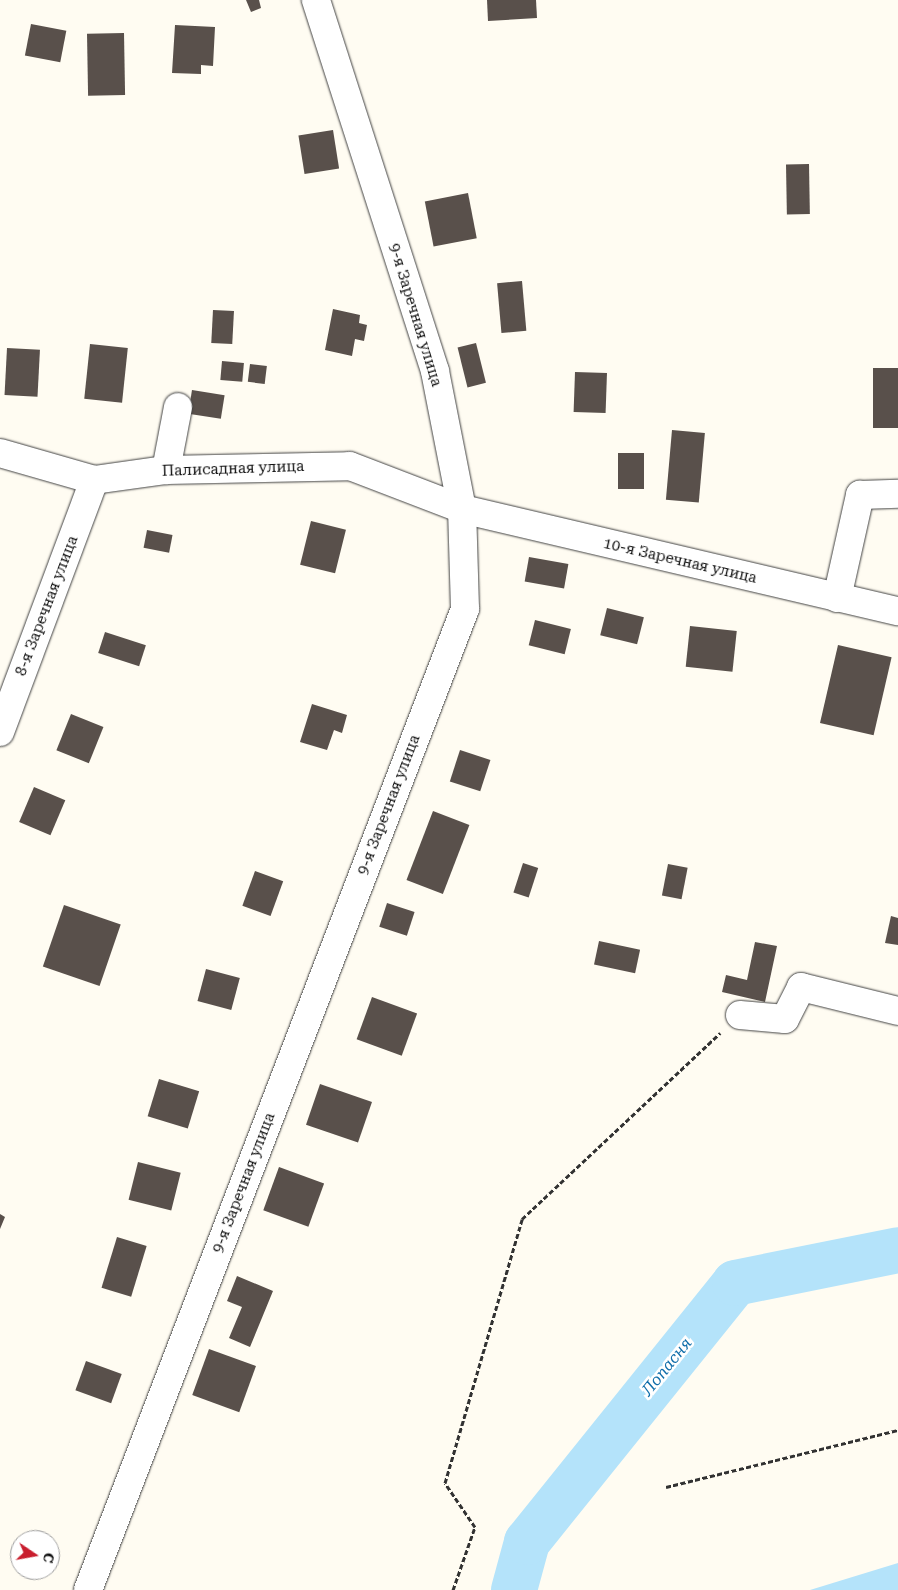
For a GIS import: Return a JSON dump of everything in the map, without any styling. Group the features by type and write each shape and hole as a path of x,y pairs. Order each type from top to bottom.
{"street":[{"name":"9-я Заречная улица","path":"88,1590 465,609 462,510 435,371 316,0"},
{"path":"166,470 178,406"},
{"name":"Палисадная улица","path":"0,453 94,480 166,470 350,466 462,510"},
{"name":"8-я Заречная улица","path":"0,732 94,480"},
{"path":"837,598 860,495 898,494"},
{"name":"10-я Заречная улица","path":"462,510 837,598 898,610"},
{"path":"740,1014 785,1018 801,987 898,1011"}],"path":[{"path":"453,1590 475,1527 445,1483 522,1219 740,1014"},
{"path":"666,1487 898,1430"}],"water":[{"path":"898,1563 898,1590 810,1590"}],"building":[{"path":"246,0 259,0 261,8 251,12"},
{"path":"487,0 536,0 537,18 488,21"},
{"path":"31,24 66,31 60,62 25,55"},
{"path":"175,25 215,27 213,66 201,65 201,74 172,73"},
{"path":"124,33 125,95 88,96 87,34"},
{"path":"333,130 339,169 305,174 298,135"},
{"path":"786,164 809,164 810,214 787,214"},
{"path":"468,193 477,238 434,247 425,201"},
{"path":"522,281 526,331 501,333 497,283"},
{"path":"333,309 360,315 359,323 367,325 364,341 355,339 352,356 325,350"},
{"path":"213,310 234,311 232,344 211,343"},
{"path":"476,343 486,383 467,387 458,348"},
{"path":"90,344 128,348 122,403 84,399"},
{"path":"7,348 40,350 37,397 5,395"},
{"path":"222,361 244,363 242,382 220,380"},
{"path":"250,364 267,366 265,384 248,382"},
{"path":"873,368 898,368 898,428 873,428"},
{"path":"575,372 607,373 606,413 574,412"},
{"path":"192,390 225,395 221,419 188,414"},
{"path":"672,430 705,433 699,503 666,500"},
{"path":"618,453 644,453 644,489 618,489"},
{"path":"311,521 346,530 335,573 300,565"},
{"path":"147,530 173,535 169,553 144,548"},
{"path":"529,557 568,564 564,589 525,582"},
{"path":"607,608 644,617 637,644 600,635"},
{"path":"535,620 571,629 565,654 529,645"},
{"path":"690,626 737,631 732,672 686,667"},
{"path":"105,632 146,645 139,666 98,653"},
{"path":"838,645 892,657 874,735 820,723"},
{"path":"312,704 347,715 342,733 334,730 327,750 300,742"},
{"path":"71,714 103,727 89,763 56,750"},
{"path":"460,750 490,760 480,791 450,781"},
{"path":"34,787 65,800 50,835 19,822"},
{"path":"433,811 469,825 443,894 406,880"},
{"path":"523,863 538,868 529,897 513,892"},
{"path":"668,864 688,868 682,899 662,895"},
{"path":"255,871 283,881 271,916 242,906"},
{"path":"387,903 415,912 407,936 379,927"},
{"path":"64,905 121,925 100,986 43,966"},
{"path":"891,916 898,918 898,945 885,943"},
{"path":"599,941 640,950 635,973 594,964"},
{"path":"755,942 777,946 765,1002 722,992 726,975 747,980"},
{"path":"206,969 240,978 231,1010 197,1001"},
{"path":"372,997 417,1013 402,1056 357,1039"},
{"path":"159,1079 199,1091 188,1129 148,1116"},
{"path":"320,1084 372,1102 358,1143 306,1125"},
{"path":"138,1162 181,1173 171,1210 129,1200"},
{"path":"279,1167 324,1183 308,1227 263,1210"},
{"path":"0,1214 5,1217 0,1229"},
{"path":"117,1237 147,1246 131,1297 102,1288"},
{"path":"237,1276 273,1291 250,1347 229,1338 242,1307 227,1301"},
{"path":"209,1349 256,1366 239,1412 192,1395"},
{"path":"86,1361 122,1374 111,1403 75,1390"}],"waterway":[{"name":"Лопасня","path":"514,1590 527,1542 735,1283 898,1250"}]}
